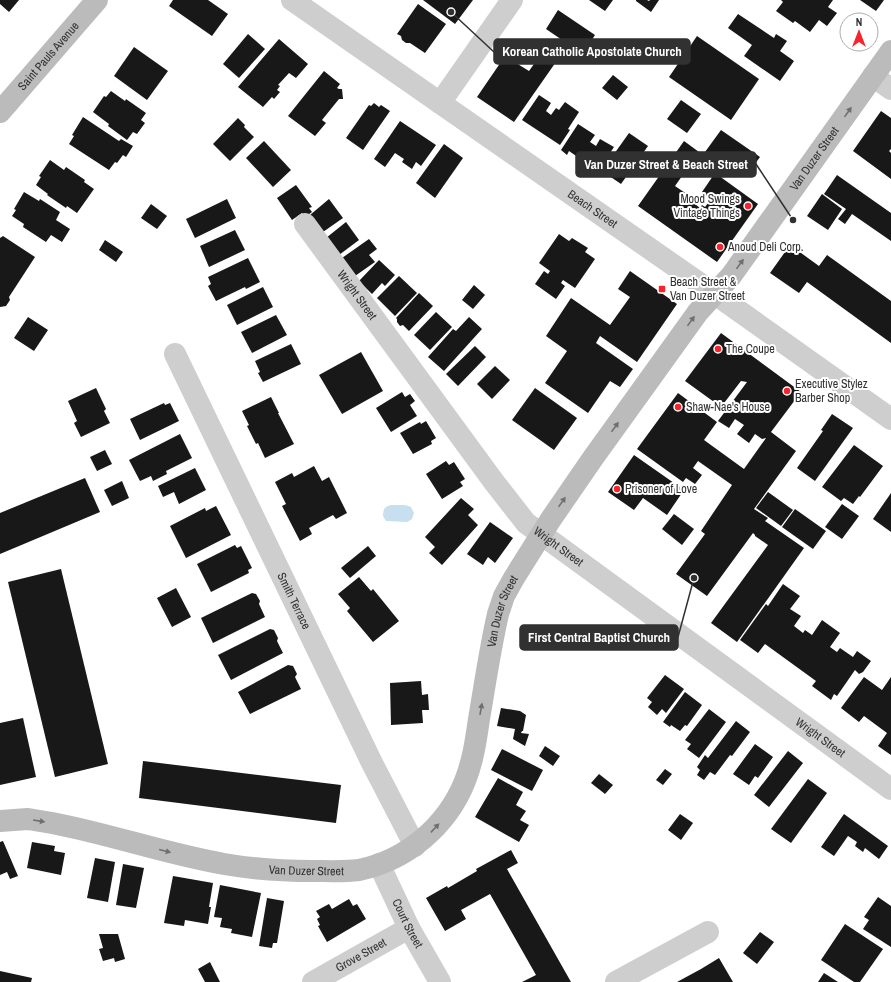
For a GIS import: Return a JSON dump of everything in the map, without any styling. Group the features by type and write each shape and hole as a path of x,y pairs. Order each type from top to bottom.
{"main road":[{"name":"Saint Pauls Avenue","path":"0,112 97,0"},
{"name":"Van Duzer Street","path":"0,821 28,819 52,823 204,860 260,870 349,871 379,864 396,857 415,846 446,816 461,791 466,779 476,740 498,614 509,587 551,519 593,458 698,312 731,276 891,51"}],"street":[{"name":"Beach Street","path":"292,0 715,294 891,419"},
{"path":"440,103 512,0"},
{"path":"873,76 891,89"},
{"name":"Wright Street","path":"305,224 494,482 526,523 891,789"},
{"name":"Smith Terrace","path":"175,354 372,763 415,846"},
{"name":"Court Street","path":"379,864 409,928 440,982"},
{"name":"Grove Street","path":"313,982 409,928"},
{"path":"616,982 708,932"}],"water":[{"path":"405,505 411,507 414,513 412,519 407,522 386,521 383,516 384,510 387,506"}],"building":[{"path":"0,0 19,0 9,12 0,4"},
{"path":"173,0 208,0 228,14 212,36 169,6"},
{"path":"423,0 473,0 455,24"},
{"path":"589,0 613,0 605,11"},
{"path":"636,0 649,1 659,0 651,12"},
{"path":"781,0 833,0 828,7 837,13 827,26 819,20 810,32 795,21 793,23 776,11 783,2"},
{"path":"860,0 884,0 876,11"},
{"path":"418,4 446,24 425,53 410,43 406,43 402,40 401,36 397,34"},
{"path":"558,10 595,35 586,49 571,39 568,44 546,29"},
{"path":"738,14 774,38 776,34 787,41 780,51 794,61 780,81 744,56 752,45 728,28"},
{"path":"248,34 265,49 239,78 223,64"},
{"path":"697,36 759,79 731,120 669,77"},
{"path":"279,39 308,64 296,78 289,73 278,85 280,86 277,90 280,92 274,99 272,97 263,107 238,87"},
{"path":"551,40 565,49 514,122 477,97 505,56 529,71"},
{"path":"134,47 168,71 147,100 114,76"},
{"path":"324,71 340,84 337,88 342,89 343,99 339,99 322,120 326,123 315,136 288,116"},
{"path":"613,75 628,87 617,100 602,88"},
{"path":"111,91 125,101 126,99 146,113 141,120 145,123 137,134 133,132 127,140 108,126 109,124 93,112 104,96 106,97"},
{"path":"539,95 551,103 546,111 551,115 556,108 559,110 565,102 579,112 560,145 522,120"},
{"path":"681,100 701,114 687,133 667,119"},
{"path":"374,103 379,107 381,105 390,111 363,150 346,138 369,105 371,106"},
{"path":"881,111 891,118 891,149 889,151 891,153 891,179 853,151"},
{"path":"83,117 119,141 121,139 133,146 126,157 123,155 109,170 69,144 74,136 72,135"},
{"path":"238,118 245,125 244,127 254,137 230,161 213,144"},
{"path":"400,121 436,145 421,166 416,162 412,169 402,162 404,159 395,153 385,167 374,159"},
{"path":"578,124 595,135 590,142 596,146 600,139 614,147 596,174 590,170 592,167 569,151 567,155 561,150"},
{"path":"721,130 760,157 746,176 725,162 723,165 705,152"},
{"path":"629,133 648,146 621,184 602,171"},
{"path":"264,141 291,170 273,187 246,158"},
{"path":"684,141 699,152 675,186 697,201 695,204 700,208 702,205 705,207 711,199 702,192 715,173 758,204 717,262 638,206"},
{"path":"444,144 463,158 435,198 416,183"},
{"path":"50,160 64,170 66,167 85,180 84,182 94,189 77,213 67,206 66,208 47,195 48,194 36,185 41,177 39,176"},
{"path":"837,175 891,213 891,241 852,214 845,224 838,219 846,209 824,194"},
{"path":"296,185 312,207 309,208 312,212 305,217 302,213 292,220 277,198"},
{"path":"24,192 39,201 40,199 60,212 56,220 70,229 62,242 51,235 46,242 23,227 24,224 12,216 16,210 14,209"},
{"path":"822,194 842,209 828,230 807,216"},
{"path":"227,199 236,218 195,238 186,219"},
{"path":"329,199 343,218 323,232 310,215"},
{"path":"151,204 167,216 157,229 141,218"},
{"path":"346,222 359,240 339,255 326,238"},
{"path":"235,230 245,250 209,267 200,246"},
{"path":"559,234 569,241 572,238 588,248 585,252 595,259 575,288 563,280 561,283 565,286 556,299 535,284 544,271 548,274 550,271 539,263"},
{"path":"3,236 35,257 9,297 10,300 6,306 0,307 0,238"},
{"path":"369,239 377,249 369,255 375,262 355,276 342,258"},
{"path":"105,240 123,252 116,262 99,250"},
{"path":"790,245 819,266 827,255 891,301 891,343 807,282 799,293 770,273"},
{"path":"248,258 260,282 246,289 245,287 216,301 208,286 211,284 208,277"},
{"path":"379,260 395,275 385,286 382,283 372,294 359,281"},
{"path":"630,271 677,304 637,362 600,336 596,343 633,369 620,387 610,381 588,413 545,383 567,351 546,336 571,298 610,325 630,297 618,289"},
{"path":"399,276 417,293 395,316 377,298"},
{"path":"474,285 485,295 473,309 462,300"},
{"path":"263,287 273,307 237,325 227,305"},
{"path":"419,293 433,306 409,331 403,325 400,326 396,318"},
{"path":"436,312 452,327 430,350 414,335"},
{"path":"276,315 287,335 252,353 241,332"},
{"path":"28,317 48,330 34,351 14,338"},
{"path":"469,317 482,329 444,371 428,357 453,329 456,331"},
{"path":"721,333 801,392 771,432 796,451 754,509 768,518 765,521 804,548 737,642 711,623 768,545 753,533 707,596 676,574 705,534 701,531 732,485 698,461 693,468 702,475 695,484 686,478 683,482 637,449 678,393 717,422 704,440 744,469 766,438 762,439 755,434 749,443 737,434 744,425 735,419 729,428 718,421 747,382 741,381 721,407 685,381"},
{"path":"291,344 301,364 263,382 258,373 260,372 255,361"},
{"path":"475,346 486,357 458,386 446,374"},
{"path":"361,352 383,391 342,414 319,375"},
{"path":"495,366 510,380 492,399 477,384"},
{"path":"96,388 106,409 104,411 110,423 81,437 74,423 77,421 68,401"},
{"path":"535,388 577,418 554,450 512,420"},
{"path":"402,392 405,397 410,394 415,401 410,405 417,416 391,432 376,408"},
{"path":"271,397 294,444 265,458 258,443 256,444 247,426 249,425 242,411"},
{"path":"164,403 165,405 170,403 179,421 140,440 130,419"},
{"path":"832,414 853,428 815,481 797,468 823,431 821,430"},
{"path":"426,421 436,438 431,441 432,444 413,454 400,433 420,422 421,424"},
{"path":"180,434 192,458 166,471 167,474 153,481 151,476 140,481 129,460"},
{"path":"854,445 883,466 853,504 844,498 841,501 822,487"},
{"path":"105,450 112,464 97,471 90,457"},
{"path":"634,455 684,490 667,515 643,498 634,510 608,492"},
{"path":"446,461 449,465 454,462 465,479 460,482 463,486 442,499 426,474"},
{"path":"314,466 322,481 329,477 347,513 336,519 333,515 309,528 312,534 300,541 282,506 286,504 275,482 292,473 294,477"},
{"path":"195,468 206,490 179,504 174,492 163,497 158,486"},
{"path":"85,478 100,512 0,554 0,513"},
{"path":"122,481 129,498 112,506 104,490"},
{"path":"768,492 793,510 781,526 756,508"},
{"path":"891,493 891,532 873,519"},
{"path":"461,498 474,509 468,515 478,525 442,565 429,553 435,547 425,537"},
{"path":"842,504 859,516 842,539 825,527"},
{"path":"216,506 231,535 186,558 170,526 205,508 206,511"},
{"path":"795,509 826,531 813,549 782,527"},
{"path":"674,514 694,529 682,545 662,529"},
{"path":"490,522 513,538 495,563 488,557 483,565 467,554"},
{"path":"235,545 237,548 241,546 252,568 248,570 249,573 211,592 197,564"},
{"path":"368,546 376,556 350,578 341,568"},
{"path":"61,569 108,764 55,777 8,582"},
{"path":"359,577 371,591 373,589 399,621 373,642 347,611 350,608 338,594"},
{"path":"783,584 800,596 790,609 801,616 794,626 803,633 805,630 812,635 822,620 840,633 830,647 837,652 840,648 853,657 857,651 871,661 863,672 859,674 855,670 837,696 834,694 831,700 812,686 816,681 765,644 758,653 740,640 766,604 768,606"},
{"path":"176,588 191,617 172,627 157,598"},
{"path":"252,593 256,594 260,601 259,604 265,617 213,643 201,618"},
{"path":"270,629 274,630 278,638 277,641 283,653 231,680 218,655"},
{"path":"288,665 293,666 297,674 295,677 301,689 250,714 238,692"},
{"path":"665,675 684,689 666,713 662,709 657,715 648,707 652,702 647,698"},
{"path":"864,677 882,690 891,677 891,755 878,746 887,733 864,716 859,722 841,708"},
{"path":"421,681 422,695 428,694 429,710 422,710 423,723 391,725 390,683"},
{"path":"685,692 702,705 687,726 685,725 680,731 663,722"},
{"path":"501,708 520,711 526,715 523,731 521,733 529,734 525,746 513,739 515,729 497,726"},
{"path":"709,709 726,722 699,758 687,749 691,744 685,740"},
{"path":"23,718 36,777 0,785 0,723"},
{"path":"736,721 750,732 715,775 710,772 704,780 697,775 700,770 697,767 705,755 708,758"},
{"path":"755,744 773,757 758,778 755,776 749,785 733,774"},
{"path":"545,746 560,756 553,766 539,756"},
{"path":"502,749 543,770 532,791 491,770"},
{"path":"788,751 803,763 769,807 754,795"},
{"path":"143,761 341,785 336,823 139,798"},
{"path":"665,769 672,774 663,785 656,780"},
{"path":"599,774 613,785 605,794 591,783"},
{"path":"498,778 523,792 516,805 526,811 520,820 529,825 519,842 475,817"},
{"path":"808,779 827,793 791,843 771,829"},
{"path":"680,814 693,823 681,840 668,830"},
{"path":"844,814 888,846 879,859 865,848 863,852 855,846 857,842 848,836 834,856 821,847"},
{"path":"3,841 18,876 10,879 7,872 0,875 0,842"},
{"path":"32,842 55,846 54,851 65,853 61,875 27,868"},
{"path":"511,850 518,863 507,869 571,982 522,982 536,975 490,894 461,910 466,919 445,931 426,898 447,886 448,888 477,871 476,869"},
{"path":"95,858 115,862 108,902 87,898"},
{"path":"123,864 144,868 136,908 116,905"},
{"path":"173,876 213,883 208,924 185,920 184,926 164,923"},
{"path":"220,885 261,893 252,937 231,933 232,929 220,927 222,918 214,917"},
{"path":"878,897 891,906 891,947 863,929 869,920 864,917"},
{"path":"267,898 284,901 277,943 273,943 272,948 259,946"},
{"path":"349,899 353,906 357,904 366,919 327,942 318,926 320,925 317,919 320,917 316,911 329,904 332,909"},
{"path":"845,924 883,949 860,982 854,982 821,960"},
{"path":"760,932 774,942 757,964 743,953"},
{"path":"99,934 118,934 125,959 115,962 114,958 103,961 99,949 103,948"},
{"path":"719,958 733,982 677,982 701,969"},
{"path":"210,962 220,982 205,982 198,969"},
{"path":"0,971 32,978 31,982 0,982"},
{"path":"824,973 838,982 818,982"}],"place":[{"name":"Korean Catholic Apostolate Church","path":"451,12"},
{"name":"Mood Swings Vintage Things","path":"748,206"},
{"name":"Van Duzer Street & Beach Street","path":"793,220"},
{"name":"Anoud Deli Corp.","path":"720,247"},
{"name":"Beach Street & Van Duzer Street","path":"662,289"},
{"name":"The Coupe","path":"718,349"},
{"name":"Executive Stylez Barber Shop","path":"787,391"},
{"name":"Shaw-Nae's House","path":"678,407"},
{"name":"Prisoner of Love","path":"617,489"},
{"name":"First Central Baptist Church","path":"694,578"}]}
